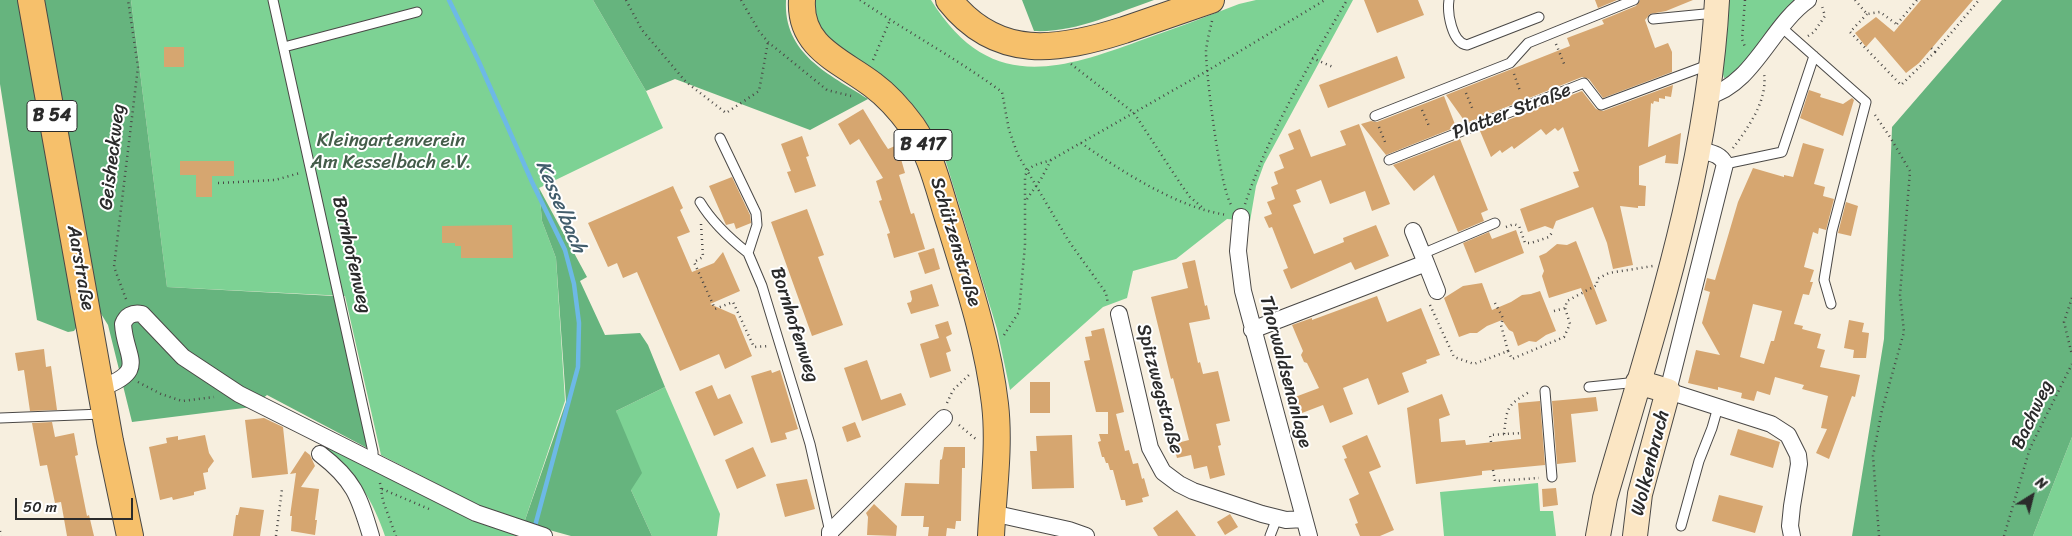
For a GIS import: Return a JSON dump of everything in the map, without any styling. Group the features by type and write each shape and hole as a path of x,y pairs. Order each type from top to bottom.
{"main road":[{"name":"Aarstraße","path":"31,0 101,388 130,536"},
{"name":"Schützenstraße","path":"802,0 806,26 816,44 832,58 882,92 911,124 920,139 932,167 968,282 987,360 995,405 996,427 991,525"},
{"path":"948,0 962,16 987,34 1015,44 1049,47 1095,39 1212,8"},
{"path":"1598,536 1605,498 1672,263 1699,150 1712,64 1716,6"},
{"path":"1638,382 1668,391"},
{"name":"Wolkenbruch","path":"1635,536 1640,494 1668,391"}],"street":[{"path":"1708,96 1721,93 1735,84 1780,26 1808,0"},
{"path":"1699,150 1716,154 1724,162 1668,391 1780,428 1788,435 1794,444 1799,464 1790,526 1792,536"},
{"name":"Thorwaldsenanlage","path":"1241,217 1238,235 1238,266 1252,330 1309,536"},
{"path":"1413,232 1436,289"},
{"path":"1252,330 1424,258"},
{"path":"101,388 117,382 126,376 130,366 131,356 123,331 124,320 132,314 145,316 183,357 239,394 476,513 543,536"},
{"name":"Spitzwegstraße","path":"1119,314 1150,448 1163,472 1178,484 1193,491 1277,518 1304,519"},
{"name":"Bornhofenweg","path":"830,534 949,419"},
{"path":"320,454 340,470 352,484 359,498 371,536"},
{"path":"991,525 1069,530 1086,536"}],"lane":[{"name":"Bornhofenweg","path":"273,0 373,452 373,461"},
{"path":"1449,0 1450,18 1458,41 1463,45 1539,17"},
{"path":"1375,116 1510,63 1528,43 1634,0"},
{"path":"1653,19 1716,6"},
{"path":"284,47 418,12"},
{"path":"1780,26 1866,102 1832,231 1824,280 1831,304"},
{"path":"1724,162 1782,152 1814,56"},
{"name":"Platter Straße","path":"1388,160 1584,84 1601,105 1712,64"},
{"name":"Bornhofenweg","path":"720,138 756,212 757,225 748,253 762,286 810,444 830,534"},
{"path":"700,202 708,215 732,240 748,253"},
{"path":"1424,258 1496,227"},
{"path":"1589,387 1638,382"},
{"path":"1545,391 1552,477"},
{"path":"1681,526 1699,460 1718,407"},
{"path":"0,418 106,414"},
{"path":"1270,536 1277,518"}],"path":[{"name":"Geisheckweg","path":"128,0 138,67 114,267 132,314"},
{"path":"626,0 642,30 686,82 726,113 759,91 768,42"},
{"path":"860,0 890,20 941,49 1002,92 1008,130 1018,155 1068,240 1106,293 1110,314 1119,314"},
{"path":"972,438 949,419 945,408 953,390 987,360 1019,312 1025,245 1026,170 1031,166 1051,160 1134,113 1325,0"},
{"path":"1241,217 1269,142 1312,58 1346,0"},
{"path":"1724,162 1759,105 1765,88 1764,75 1747,51 1742,40 1745,0"},
{"path":"1799,42 1814,32 1826,16 1819,0"},
{"path":"1855,0 1867,14"},
{"path":"1917,0 1898,25 1880,12 1867,14 1850,32 1902,85 1935,52 1979,0"},
{"path":"1212,8 1206,49 1207,71 1224,184 1228,201 1241,217"},
{"path":"1552,34 1565,66"},
{"path":"1049,47 1134,113 1186,192 1204,209"},
{"path":"1931,48 1935,52"},
{"path":"1312,58 1333,67"},
{"path":"1510,63 1520,91"},
{"path":"1461,82 1473,110"},
{"path":"1418,99 1428,126"},
{"path":"1866,102 1910,171 1900,295 1904,332 1884,403 1873,456 1879,536"},
{"path":"1375,116 1385,142"},
{"path":"1081,143 1116,168 1149,186 1215,213 1241,217"},
{"path":"1026,200 1051,160"},
{"path":"218,183 275,180 311,170"},
{"path":"708,215 700,218 703,257 694,262 715,310 733,302 754,346 779,345"},
{"path":"1496,227 1514,224 1519,226 1525,243 1549,237 1552,231"},
{"path":"1496,303 1503,318 1501,325 1512,359 1564,337 1570,324 1565,308 1567,301 1597,285 1597,279 1609,273 1672,263"},
{"path":"1436,289 1425,291 1454,358 1474,364 1508,351"},
{"path":"2072,298 2064,322 2072,355"},
{"path":"1554,311 1565,308"},
{"name":"Bachweg","path":"2004,536 2030,448 2072,364"},
{"path":"140,383 161,394 182,401 193,399"},
{"path":"1504,434 1507,411 1512,402 1529,392"},
{"path":"1491,442 1490,435 1521,433"},
{"path":"373,461 382,489 383,501 396,536"},
{"path":"1494,470 1495,481 1552,477"},
{"path":"276,536 282,489"},
{"path":"382,489 430,509"},
{"path":"378,504 383,501"},
{"path":"0,531 1,536"}],"green space":[{"path":"0,0 21,0 80,322 74,331 68,332 37,320 0,84"},
{"path":"43,0 131,0 167,287 334,296 369,449 267,395 252,407 132,422 108,325 98,309"},
{"name":"Kleingartenverein Am Kesselbach e.V.","path":"131,0 593,0 646,91 663,128 539,188 542,221 556,258 565,401 524,523 484,508 381,455 345,296 167,287"},
{"path":"593,0 786,0 787,19 792,35 800,48 824,71 868,99 810,130 675,79 646,91"},
{"path":"813,0 931,0 952,29 975,49 999,61 1024,66 1050,66 1078,61 1108,52 1239,4 1256,0 1353,0 1264,164 1256,186 1250,221 1227,219 1176,259 1133,271 1127,298 1103,307 1010,390 997,329 946,162 924,119 908,99 883,77 838,50 816,22"},
{"path":"1022,0 1154,0 1110,16 1065,29 1034,31"},
{"path":"1729,0 1797,0 1777,19 1738,71 1724,78 1722,71"},
{"path":"2002,0 2072,0 2072,437 2033,536 1852,536 1884,339 1892,127"},
{"path":"539,188 587,277 580,281 605,335 640,333 648,345 665,387 616,411 642,473 631,490 652,536 571,536 524,523 566,402 556,258 542,221"},
{"path":"665,387 720,514 717,536 652,536 631,490 616,411"},
{"path":"2072,437 2072,536 2033,536"},
{"path":"328,446 520,536 385,536 370,500 347,468 328,450"},
{"path":"1538,483 1540,511 1553,511 1556,536 1444,536 1440,492"}],"building":[{"path":"1364,0 1418,0 1424,15 1377,33"},
{"path":"1595,0 1617,0 1598,8"},
{"path":"1640,0 1693,0 1666,11 1650,14 1645,20 1655,48 1668,43 1672,52 1672,72 1603,98 1589,79 1582,77 1466,123 1446,95 1570,46 1567,38 1604,24 1602,20 1636,6"},
{"path":"1921,0 1973,0 1919,63 1906,73 1875,37 1866,47 1855,33 1876,17 1894,32"},
{"path":"164,47 184,47 184,67 164,67"},
{"path":"1397,56 1405,78 1328,108 1319,85"},
{"path":"1673,85 1671,97 1665,96 1665,99 1659,98 1659,102 1654,101 1653,104 1651,103 1648,147 1681,133 1678,164 1665,163 1666,155 1639,166 1639,185 1646,186 1645,206 1638,206 1638,208 1620,206 1633,265 1613,269 1607,243 1593,207 1556,221 1553,229 1545,226 1528,232 1520,209 1579,187 1573,172 1579,171 1563,127 1558,131 1555,128 1546,135 1541,129 1514,149 1512,146 1502,153 1500,150 1491,157 1480,131 1582,91 1596,109 1603,111"},
{"path":"1809,90 1821,94 1820,97 1843,104 1852,98 1854,100 1843,136 1800,118"},
{"path":"1444,96 1456,127 1386,155 1361,124 1371,121 1377,122"},
{"path":"863,109 888,149 895,146 899,160 901,159 905,173 899,175 911,214 914,213 925,249 894,258 887,234 890,233 879,201 882,200 876,181 883,178 859,139 850,145 838,124"},
{"path":"1359,124 1390,204 1372,211 1365,191 1330,204 1321,180 1296,190 1301,202 1293,205 1314,254 1344,242 1343,238 1376,225 1389,256 1355,270 1351,262 1291,289 1283,270 1288,268 1272,227 1269,228 1264,217 1272,214 1267,202 1275,199 1271,187 1278,184 1274,172 1284,168 1279,155 1294,149 1288,134 1300,129 1311,157 1346,145 1340,131"},
{"path":"802,136 809,156 806,157 816,186 795,193 787,172 791,171 781,144"},
{"path":"1460,139 1488,210 1481,213 1484,221 1458,232 1434,175 1414,191 1393,165"},
{"path":"1803,143 1824,149 1814,184 1825,187 1823,196 1834,199 1826,230 1819,228 1818,234 1813,232 1804,267 1814,270 1810,282 1813,282 1809,295 1803,294 1794,324 1803,326 1802,329 1821,334 1817,348 1825,350 1820,367 1860,375 1855,397 1852,396 1829,459 1816,453 1827,429 1821,428 1828,396 1802,389 1804,385 1775,377 1770,395 1757,391 1754,401 1741,398 1742,393 1718,387 1718,390 1688,383 1696,350 1720,355 1702,323 1710,292 1704,290 1707,278 1715,280 1738,202 1753,168 1784,177 1784,175 1793,177","holes":["1753,304 1782,311 1774,341 1771,341 1764,364 1740,357"]},
{"path":"180,161 234,161 234,176 212,176 212,197 196,197 196,175 180,175"},
{"path":"732,177 750,215 751,223 736,229 734,223 726,225 709,186"},
{"path":"673,186 683,208 680,210 690,232 677,237 692,272 714,263 723,252 740,291 710,304 735,315 752,356 725,369 719,354 680,371 637,272 623,278 617,263 608,267 588,223"},
{"path":"1846,202 1858,206 1851,236 1838,233"},
{"path":"807,209 824,255 818,257 843,325 812,336 771,222"},
{"path":"512,225 513,258 461,258 461,246 455,246 455,243 442,243 442,226"},
{"path":"1516,230 1524,253 1475,273 1463,243 1489,232 1492,239"},
{"path":"1576,241 1607,321 1596,325 1581,288 1549,298 1542,276 1544,271 1539,256 1557,244 1567,245"},
{"path":"934,248 940,269 925,274 918,253"},
{"path":"1195,260 1205,306 1207,305 1210,319 1189,323 1198,363 1200,362 1203,374 1218,371 1230,421 1216,424 1221,445 1218,446 1225,475 1210,479 1207,466 1194,469 1191,455 1177,458 1173,444 1189,440 1173,378 1171,379 1151,297 1188,288 1182,263"},
{"path":"1482,283 1492,310 1522,295 1540,291 1556,331 1536,342 1529,341 1518,346 1513,332 1509,330 1502,320 1487,326 1477,333 1470,333 1459,337 1444,298 1463,286"},
{"path":"932,284 939,306 911,314 907,303 911,302 912,299 910,291"},
{"path":"1377,296 1387,322 1421,308 1440,355 1426,360 1427,363 1402,373 1409,392 1378,405 1368,378 1343,388 1353,414 1330,423 1323,405 1302,413 1295,397 1319,388 1301,355 1303,351 1292,325 1312,318 1312,320"},
{"path":"1849,320 1864,323 1862,332 1869,333 1866,358 1853,358 1854,350 1844,348"},
{"path":"948,321 952,334 946,337 951,351 946,353 951,371 930,378 920,344 939,338 935,325"},
{"path":"1104,328 1124,412 1116,414 1125,451 1129,450 1133,464 1138,463 1149,496 1142,498 1143,502 1126,506 1125,500 1121,500 1113,470 1110,470 1108,463 1102,457 1098,442 1101,441 1099,434 1108,434 1108,412 1096,412 1084,361 1090,360 1085,337 1092,336 1091,331"},
{"path":"44,349 46,367 51,366 57,410 30,411 24,370 18,371 15,353"},
{"path":"867,360 881,400 901,393 906,405 862,421 844,368"},
{"path":"771,370 772,373 780,370 798,429 785,433 787,439 771,443 751,376"},
{"path":"1030,382 1050,382 1050,413 1030,413"},
{"path":"712,385 718,399 730,394 743,423 714,436 695,392"},
{"path":"1442,394 1450,415 1439,419 1441,442 1465,440 1466,445 1521,439 1518,403 1540,401 1545,465 1482,471 1482,475 1416,484 1407,408"},
{"path":"1596,397 1598,411 1571,414 1576,462 1557,464 1552,401"},
{"path":"264,418 283,427 288,474 252,478 245,420"},
{"path":"52,422 55,437 74,433 78,455 75,456 87,516 89,515 94,536 67,536 61,502 55,503 47,465 40,466 32,423"},
{"path":"855,422 861,437 847,442 842,427"},
{"path":"1738,429 1780,442 1773,468 1730,455"},
{"path":"205,435 209,453 214,461 208,472 203,473 206,489 194,492 194,495 173,500 172,497 160,500 149,447 167,443 166,438 178,436 178,440"},
{"path":"1072,435 1074,488 1032,489 1030,451 1037,451 1036,436"},
{"path":"1367,435 1381,467 1369,472 1394,530 1380,536 1360,536 1355,524 1358,523 1349,499 1359,494 1344,459 1347,458 1342,446"},
{"path":"753,447 766,476 737,489 725,460"},
{"path":"944,447 965,447 965,468 962,468 961,521 956,521 955,529 947,528 946,536 928,536 929,527 923,527 924,516 901,516 905,483 939,484 940,460 942,459"},
{"path":"305,451 310,455 315,466 301,487 319,489 315,535 291,531 292,516 290,516 296,473 290,474"},
{"path":"807,479 815,509 785,517 776,484"},
{"path":"1556,488 1558,505 1543,507 1542,489"},
{"path":"1719,495 1763,506 1755,533 1712,521"},
{"path":"874,504 897,526 896,536 867,535 868,517 866,513"},
{"path":"240,507 264,510 260,536 233,536 236,515 238,515"},
{"path":"1177,510 1196,536 1158,536 1153,528"},
{"path":"1230,514 1238,527 1225,535 1217,522"}],"waterway":[{"name":"Kesselbach","path":"449,0 565,250 574,284 579,323 578,367 535,526"}]}
